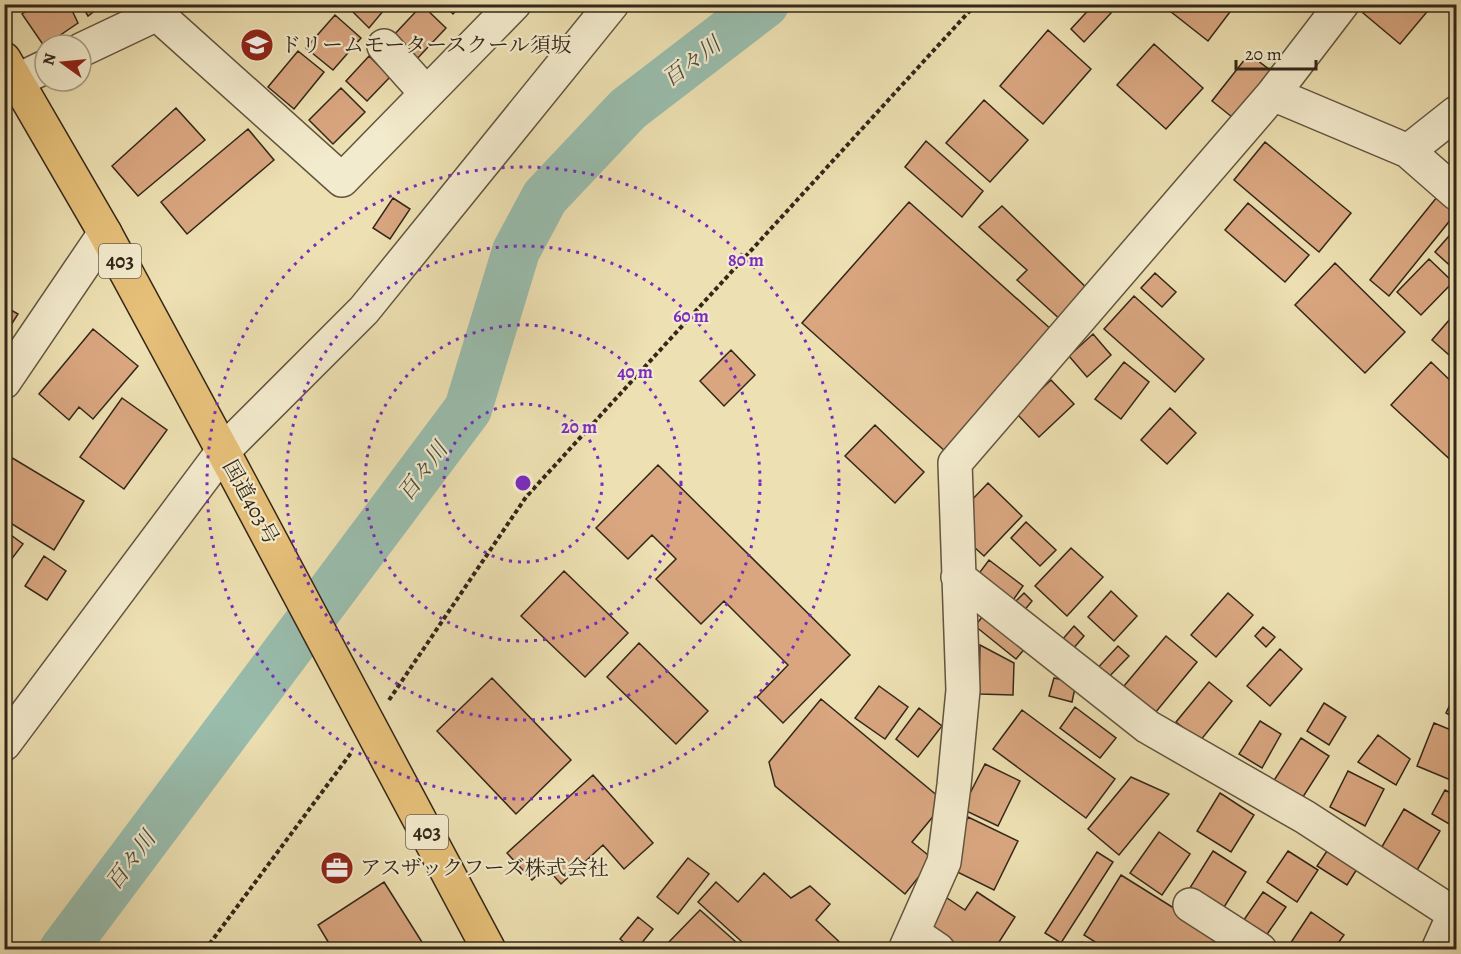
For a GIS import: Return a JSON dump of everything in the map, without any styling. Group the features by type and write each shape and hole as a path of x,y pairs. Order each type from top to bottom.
{"highway":[{"name":"国道403号","path":"22,69 105,233 489,950"}],"street":[{"path":"4,744 227,458 364,310 612,4"},
{"path":"919,944 944,862 963,690 955,463 1273,94 1342,4"},
{"path":"93,44 157,14 342,180 509,6"},
{"path":"384,46 426,93"},
{"path":"1273,94 1408,151 1456,193"},
{"path":"1408,151 1456,113"},
{"path":"4,382 105,233"},
{"path":"958,577 1148,727 1305,817 1455,913 1438,950"},
{"path":"1190,905 1260,950"}],"path":[{"path":"205,950 526,497 976,4"}],"building":[{"path":"36,4 69,4 78,23 63,33 35,33 22,14"},
{"path":"81,4 103,4 88,16"},
{"path":"345,4 389,4 369,28"},
{"path":"443,4 462,4 453,14"},
{"path":"1094,4 1102,4 1111,13 1084,42 1071,29"},
{"path":"1161,4 1236,4 1208,41"},
{"path":"1371,4 1428,4 1431,7 1400,44 1363,13"},
{"path":"422,5 446,28 415,61 391,38"},
{"path":"335,15 361,38 333,70 306,48"},
{"path":"1048,30 1091,69 1043,124 1000,86"},
{"path":"1154,44 1203,88 1166,129 1117,85"},
{"path":"298,51 324,72 294,109 268,87"},
{"path":"1249,54 1274,73 1237,121 1212,101"},
{"path":"369,56 390,77 367,101 346,81"},
{"path":"341,88 365,112 333,144 309,120"},
{"path":"984,100 1028,140 990,182 946,143"},
{"path":"176,108 205,140 138,196 112,166"},
{"path":"248,129 274,160 187,234 161,202"},
{"path":"926,141 983,191 962,217 905,167"},
{"path":"1265,142 1351,213 1319,252 1234,180"},
{"path":"1437,197 1456,213 1389,296 1370,280"},
{"path":"393,198 410,209 390,239 373,228"},
{"path":"909,202 1053,331 946,452 802,323"},
{"path":"1248,203 1309,255 1285,282 1225,230"},
{"path":"1002,206 1094,295 1063,322 1017,280 1027,270 979,227"},
{"path":"1456,228 1456,271 1435,252"},
{"path":"1429,259 1453,282 1421,315 1397,292"},
{"path":"1335,263 1405,332 1365,373 1295,305"},
{"path":"1155,273 1176,292 1162,307 1141,288"},
{"path":"1134,296 1204,359 1175,392 1104,329"},
{"path":"4,306 18,314 4,336"},
{"path":"1456,312 1456,361 1432,340"},
{"path":"93,329 138,366 93,419 79,407 69,420 39,394"},
{"path":"1093,334 1111,355 1087,377 1069,356"},
{"path":"731,350 755,375 724,406 700,381"},
{"path":"1124,362 1149,382 1121,419 1095,399"},
{"path":"1431,362 1456,386 1456,465 1391,405"},
{"path":"1051,380 1074,404 1039,437 1016,413"},
{"path":"122,398 167,430 124,489 80,457"},
{"path":"1170,408 1196,433 1167,464 1141,440"},
{"path":"875,425 924,472 895,503 845,456"},
{"path":"4,453 84,501 54,550 4,519"},
{"path":"658,465 850,655 783,723 757,697 788,665 724,601 701,624 656,579 676,559 652,535 628,559 596,528"},
{"path":"988,483 1022,516 984,556 964,538 967,505"},
{"path":"1026,522 1056,550 1040,566 1011,538"},
{"path":"4,530 23,544 4,569"},
{"path":"1071,548 1103,577 1067,616 1035,586"},
{"path":"44,556 66,571 47,600 25,586"},
{"path":"989,560 1023,586 1011,603 977,576"},
{"path":"564,571 628,633 585,677 521,616"},
{"path":"1111,591 1137,616 1114,641 1088,617"},
{"path":"1024,593 1032,601 1023,612 1014,603"},
{"path":"1228,593 1253,615 1216,657 1191,635"},
{"path":"986,612 1027,646 1016,659 975,626"},
{"path":"1074,626 1084,636 1067,656 1056,647"},
{"path":"1263,627 1275,637 1266,647 1255,636"},
{"path":"1166,636 1197,662 1155,713 1124,686"},
{"path":"639,643 708,711 676,744 607,677"},
{"path":"980,645 1014,663 1013,695 979,694"},
{"path":"1118,646 1129,656 1103,683 1093,673"},
{"path":"1280,649 1302,669 1270,706 1247,686"},
{"path":"492,678 571,760 516,814 437,731"},
{"path":"1054,678 1076,683 1072,702 1049,696"},
{"path":"1209,682 1232,701 1200,741 1176,722"},
{"path":"879,686 908,707 885,739 855,718"},
{"path":"1456,692 1456,719 1446,713"},
{"path":"821,699 945,802 912,842 933,859 905,894 775,786 769,762"},
{"path":"1324,703 1346,717 1329,745 1307,731"},
{"path":"1075,707 1116,738 1100,758 1060,728"},
{"path":"919,708 942,726 918,757 896,739"},
{"path":"1022,710 1115,779 1086,818 993,749"},
{"path":"1260,721 1281,734 1262,768 1239,754"},
{"path":"1434,723 1456,732 1456,773 1453,781 1417,766"},
{"path":"1378,735 1410,759 1396,785 1358,762"},
{"path":"1301,738 1329,756 1301,800 1273,782"},
{"path":"985,764 1020,781 998,826 962,809"},
{"path":"1348,771 1384,789 1365,826 1330,807"},
{"path":"593,775 653,843 624,869 603,845 561,884 546,867 532,880 507,853"},
{"path":"1131,777 1169,794 1119,855 1088,829"},
{"path":"1445,790 1456,796 1456,828 1432,814"},
{"path":"1220,793 1254,815 1231,852 1197,831"},
{"path":"1404,809 1440,831 1416,872 1380,850"},
{"path":"968,817 1018,841 994,890 945,866"},
{"path":"1159,832 1190,854 1162,895 1130,873"},
{"path":"1213,851 1246,872 1221,912 1188,891"},
{"path":"1288,851 1318,870 1297,902 1267,882"},
{"path":"1327,851 1357,869 1347,885 1317,866"},
{"path":"1097,852 1113,862 1061,943 1045,933"},
{"path":"688,858 709,874 678,914 657,897"},
{"path":"764,873 791,898 810,886 830,904 816,920 848,950 751,950 698,902 716,882 738,902"},
{"path":"1121,875 1241,950 1108,950 1084,935"},
{"path":"384,882 427,950 333,950 318,925"},
{"path":"977,892 1015,917 994,950 950,950 921,931 944,896 965,910"},
{"path":"1263,892 1286,907 1261,943 1239,927"},
{"path":"700,910 745,950 669,950 665,946"},
{"path":"1311,912 1344,935 1333,950 1286,950"},
{"path":"638,917 653,929 636,950 633,950 620,939"},
{"path":"1082,942 1093,950 1077,950"}],"waterway":[{"name":"百々川","path":"63,950 468,409 516,251 545,197 628,109 765,4"}],"place":[{"name":"ドリームモータースクール須坂","path":"257,45"},
{"name":"アスザックフーズ株式会社","path":"337,868"}]}
